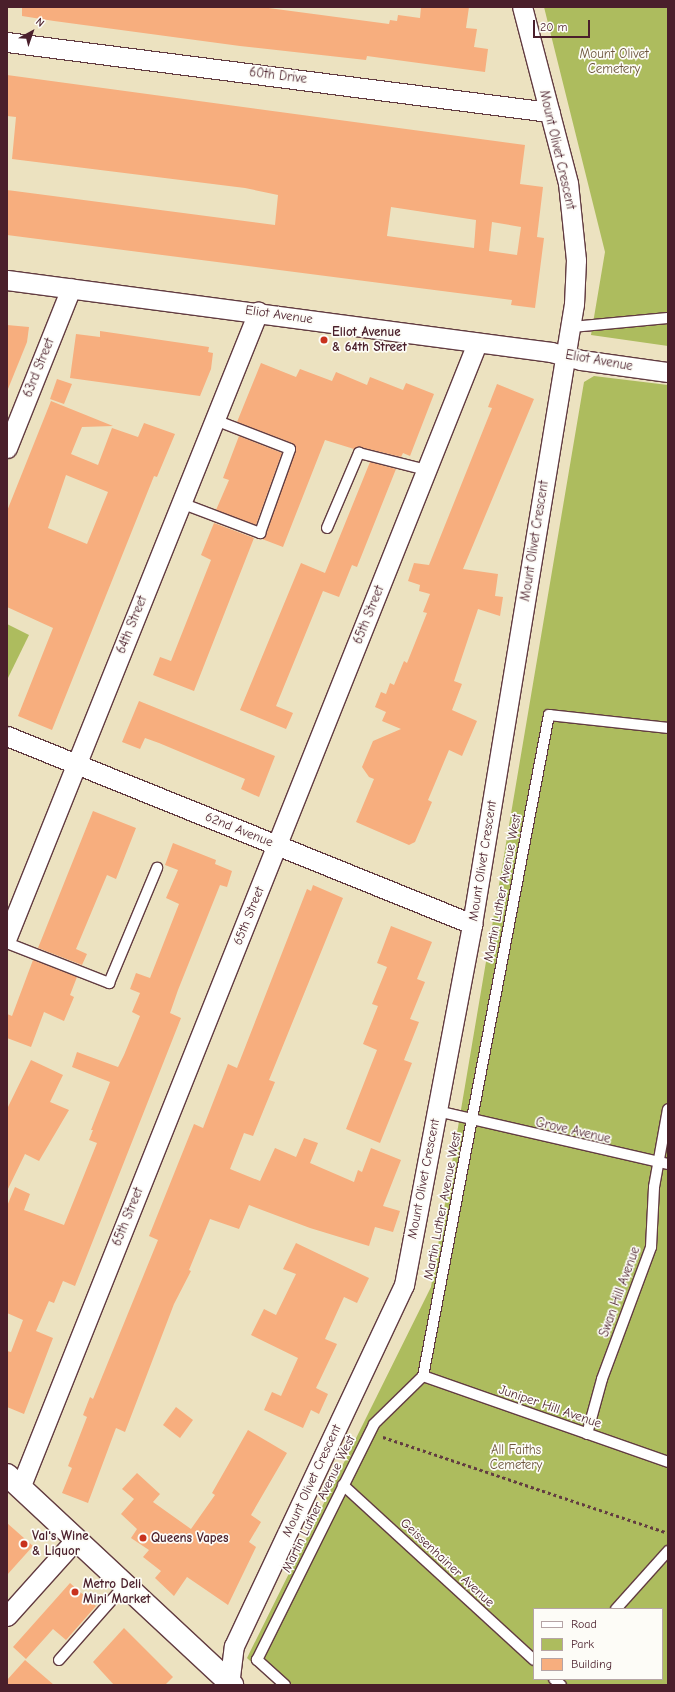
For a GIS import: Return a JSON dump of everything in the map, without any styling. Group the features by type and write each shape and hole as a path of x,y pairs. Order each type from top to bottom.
{"main road":[{"path":"14,1481 230,1684"}],"street":[{"name":"Mount Olivet Crescent","path":"230,1684 234,1646 404,1285 472,924 572,327 576,260 574,229 568,183 522,7"},
{"name":"60th Drive","path":"7,42 549,112"},
{"name":"Eliot Avenue","path":"7,280 258,312 477,344 567,355 582,360 668,372"},
{"name":"63rd Street","path":"7,448 71,288"},
{"name":"64th Street","path":"7,937 258,312"},
{"name":"65th Street","path":"14,1481 277,846 477,344"},
{"name":"62nd Avenue","path":"7,736 472,924"},
{"path":"7,1616 76,1539"}],"lane":[{"path":"572,327 668,318"},
{"path":"181,503 260,533 290,449 215,420"},
{"path":"328,528 359,453 426,470"},
{"name":"Martin Luther Avenue West","path":"285,1685 257,1660 374,1424 424,1376 549,714 668,728"},
{"path":"7,943 109,983 157,868"},
{"name":"Swan Hill Avenue","path":"587,1434 602,1379 651,1247 654,1186 663,1164 668,1109"},
{"name":"Grove Avenue","path":"436,1112 663,1164"},
{"name":"Juniper Hill Avenue","path":"424,1376 668,1462"},
{"name":"Geissenhainer Avenue","path":"343,1485 533,1659"},
{"path":"617,1608 668,1551"},
{"path":"59,1660 125,1585"}],"path":[{"path":"370,1432 668,1533"}],"green space":[{"name":"Mount Olivet Cemetery","path":"544,7 668,7 668,346 591,335 605,252"},
{"name":"All Faiths Cemetery","path":"594,376 668,385 668,1685 276,1685 247,1658 431,1287 584,382"},
{"path":"7,624 29,635 7,680"}],"building":[{"path":"22,7 261,7 389,24 390,20 397,21 398,15 420,18 421,7 469,7 466,28 477,29 474,47 488,49 485,72 367,56 366,60 240,46 54,21 22,16"},
{"path":"7,75 525,145 520,184 543,187 537,237 544,238 535,308 511,305 512,300 7,235 7,190 275,225 278,195 245,188 12,159 16,117 7,116","holes":["391,207 476,220 474,248 387,236","492,222 521,227 517,255 489,251"]},
{"path":"7,325 29,327 27,342 8,389"},
{"path":"100,331 209,347 208,352 213,353 211,369 200,396 70,378 76,334 100,337"},
{"path":"261,363 296,377 300,369 332,381 336,372 367,385 370,377 403,390 406,383 434,394 410,456 403,453 401,457 360,447 354,449 325,440 283,547 262,539 266,535 296,448 292,443 237,422"},
{"path":"57,379 72,384 64,404 50,399"},
{"path":"497,384 534,399 463,569 498,574 495,596 503,597 500,616 478,609 454,681 462,684 452,710 477,721 462,756 449,750 428,800 432,802 415,842 409,845 356,822 374,779 369,777 362,767 373,741 401,729 382,721 386,712 375,707 381,692 386,694 390,683 394,685 404,661 407,663 427,613 423,612 430,594 419,591 420,585 408,581 414,563 429,565 492,408 488,407"},
{"path":"51,401 113,426 82,427 71,454 98,465 112,428 138,437 144,423 175,434 157,477 154,476 52,730 18,716 53,628 7,607 7,511","holes":["66,475 108,492 87,544 48,528"]},
{"path":"239,436 282,453 256,525 216,510 229,480 223,478"},
{"path":"370,462 396,469 357,567 352,565 339,597 323,591 276,706 293,713 286,729 240,710 301,563 325,573"},
{"path":"214,523 254,538 194,691 153,675 160,657 171,661 211,560 201,555"},
{"path":"139,701 275,756 259,797 241,789 245,779 159,743 145,738 140,749 122,742"},
{"path":"93,811 136,828 116,879 107,875 76,949 87,954 82,965 38,948"},
{"path":"173,843 216,860 215,864 232,871 227,887 220,885 178,990 170,1013 181,1018 75,1286 63,1281 54,1303 49,1301 36,1331 53,1338 24,1414 7,1407 7,1351 11,1352 23,1320 7,1313 7,1206 15,1187 30,1194 24,1210 64,1225 97,1143 89,1140 93,1130 91,1130 110,1082 72,1067 77,1052 118,1067 124,1055 140,1016 132,1012 140,993 130,989 136,973 150,978 179,904 166,898 178,870 165,865"},
{"path":"313,885 343,898 269,1080 275,1082 253,1136 244,1133 230,1169 260,1181 275,1148 296,1157 304,1138 318,1143 310,1163 354,1182 358,1170 362,1172 371,1148 401,1160 383,1206 400,1211 393,1232 375,1227 369,1246 310,1228 249,1205 239,1229 210,1219 189,1270 191,1271 174,1304 125,1432 116,1428 88,1503 62,1493 72,1468 68,1466 87,1417 83,1415 90,1397 93,1399 158,1240 149,1236 194,1124 203,1128 228,1064 237,1068 307,889 311,891"},
{"path":"391,926 432,942 417,979 425,982 410,1019 419,1022 404,1060 412,1063 380,1143 346,1129 377,1050 363,1044 378,1006 372,1004 387,967 377,963"},
{"path":"33,960 77,977 70,995 74,997 64,1021 44,1012 31,1047 7,1038 7,1014 12,1016"},
{"path":"31,1060 63,1075 50,1102 69,1110 39,1161 25,1154 7,1191 7,1109"},
{"path":"296,1243 369,1278 357,1303 344,1297 325,1339 337,1344 316,1388 328,1394 319,1414 311,1410 303,1428 264,1410 272,1392 281,1396 298,1358 251,1335 264,1309 276,1315 296,1274 283,1269"},
{"path":"176,1407 193,1420 180,1438 163,1425"},
{"path":"248,1430 287,1453 251,1515 261,1522 249,1542 256,1547 228,1605 187,1577 174,1596 155,1578 161,1571 143,1557 149,1550 131,1538 137,1529 121,1514 134,1499 122,1489 137,1473 160,1494 153,1502 191,1529 215,1495 212,1493"},
{"path":"7,1523 33,1546 7,1575"},
{"path":"70,1583 96,1606 66,1640 53,1629 26,1659 13,1647"},
{"path":"124,1628 173,1677 165,1685 114,1685 93,1662"},
{"path":"25,1660 54,1685 7,1685 7,1680"}],"place":[{"name":"Eliot Avenue & 64th Street","path":"324,340"},
{"name":"Queens Vapes","path":"143,1538"},
{"name":"Val's Wine & Liquor","path":"24,1544"},
{"name":"Metro Deli Mini Market","path":"75,1592"}]}
